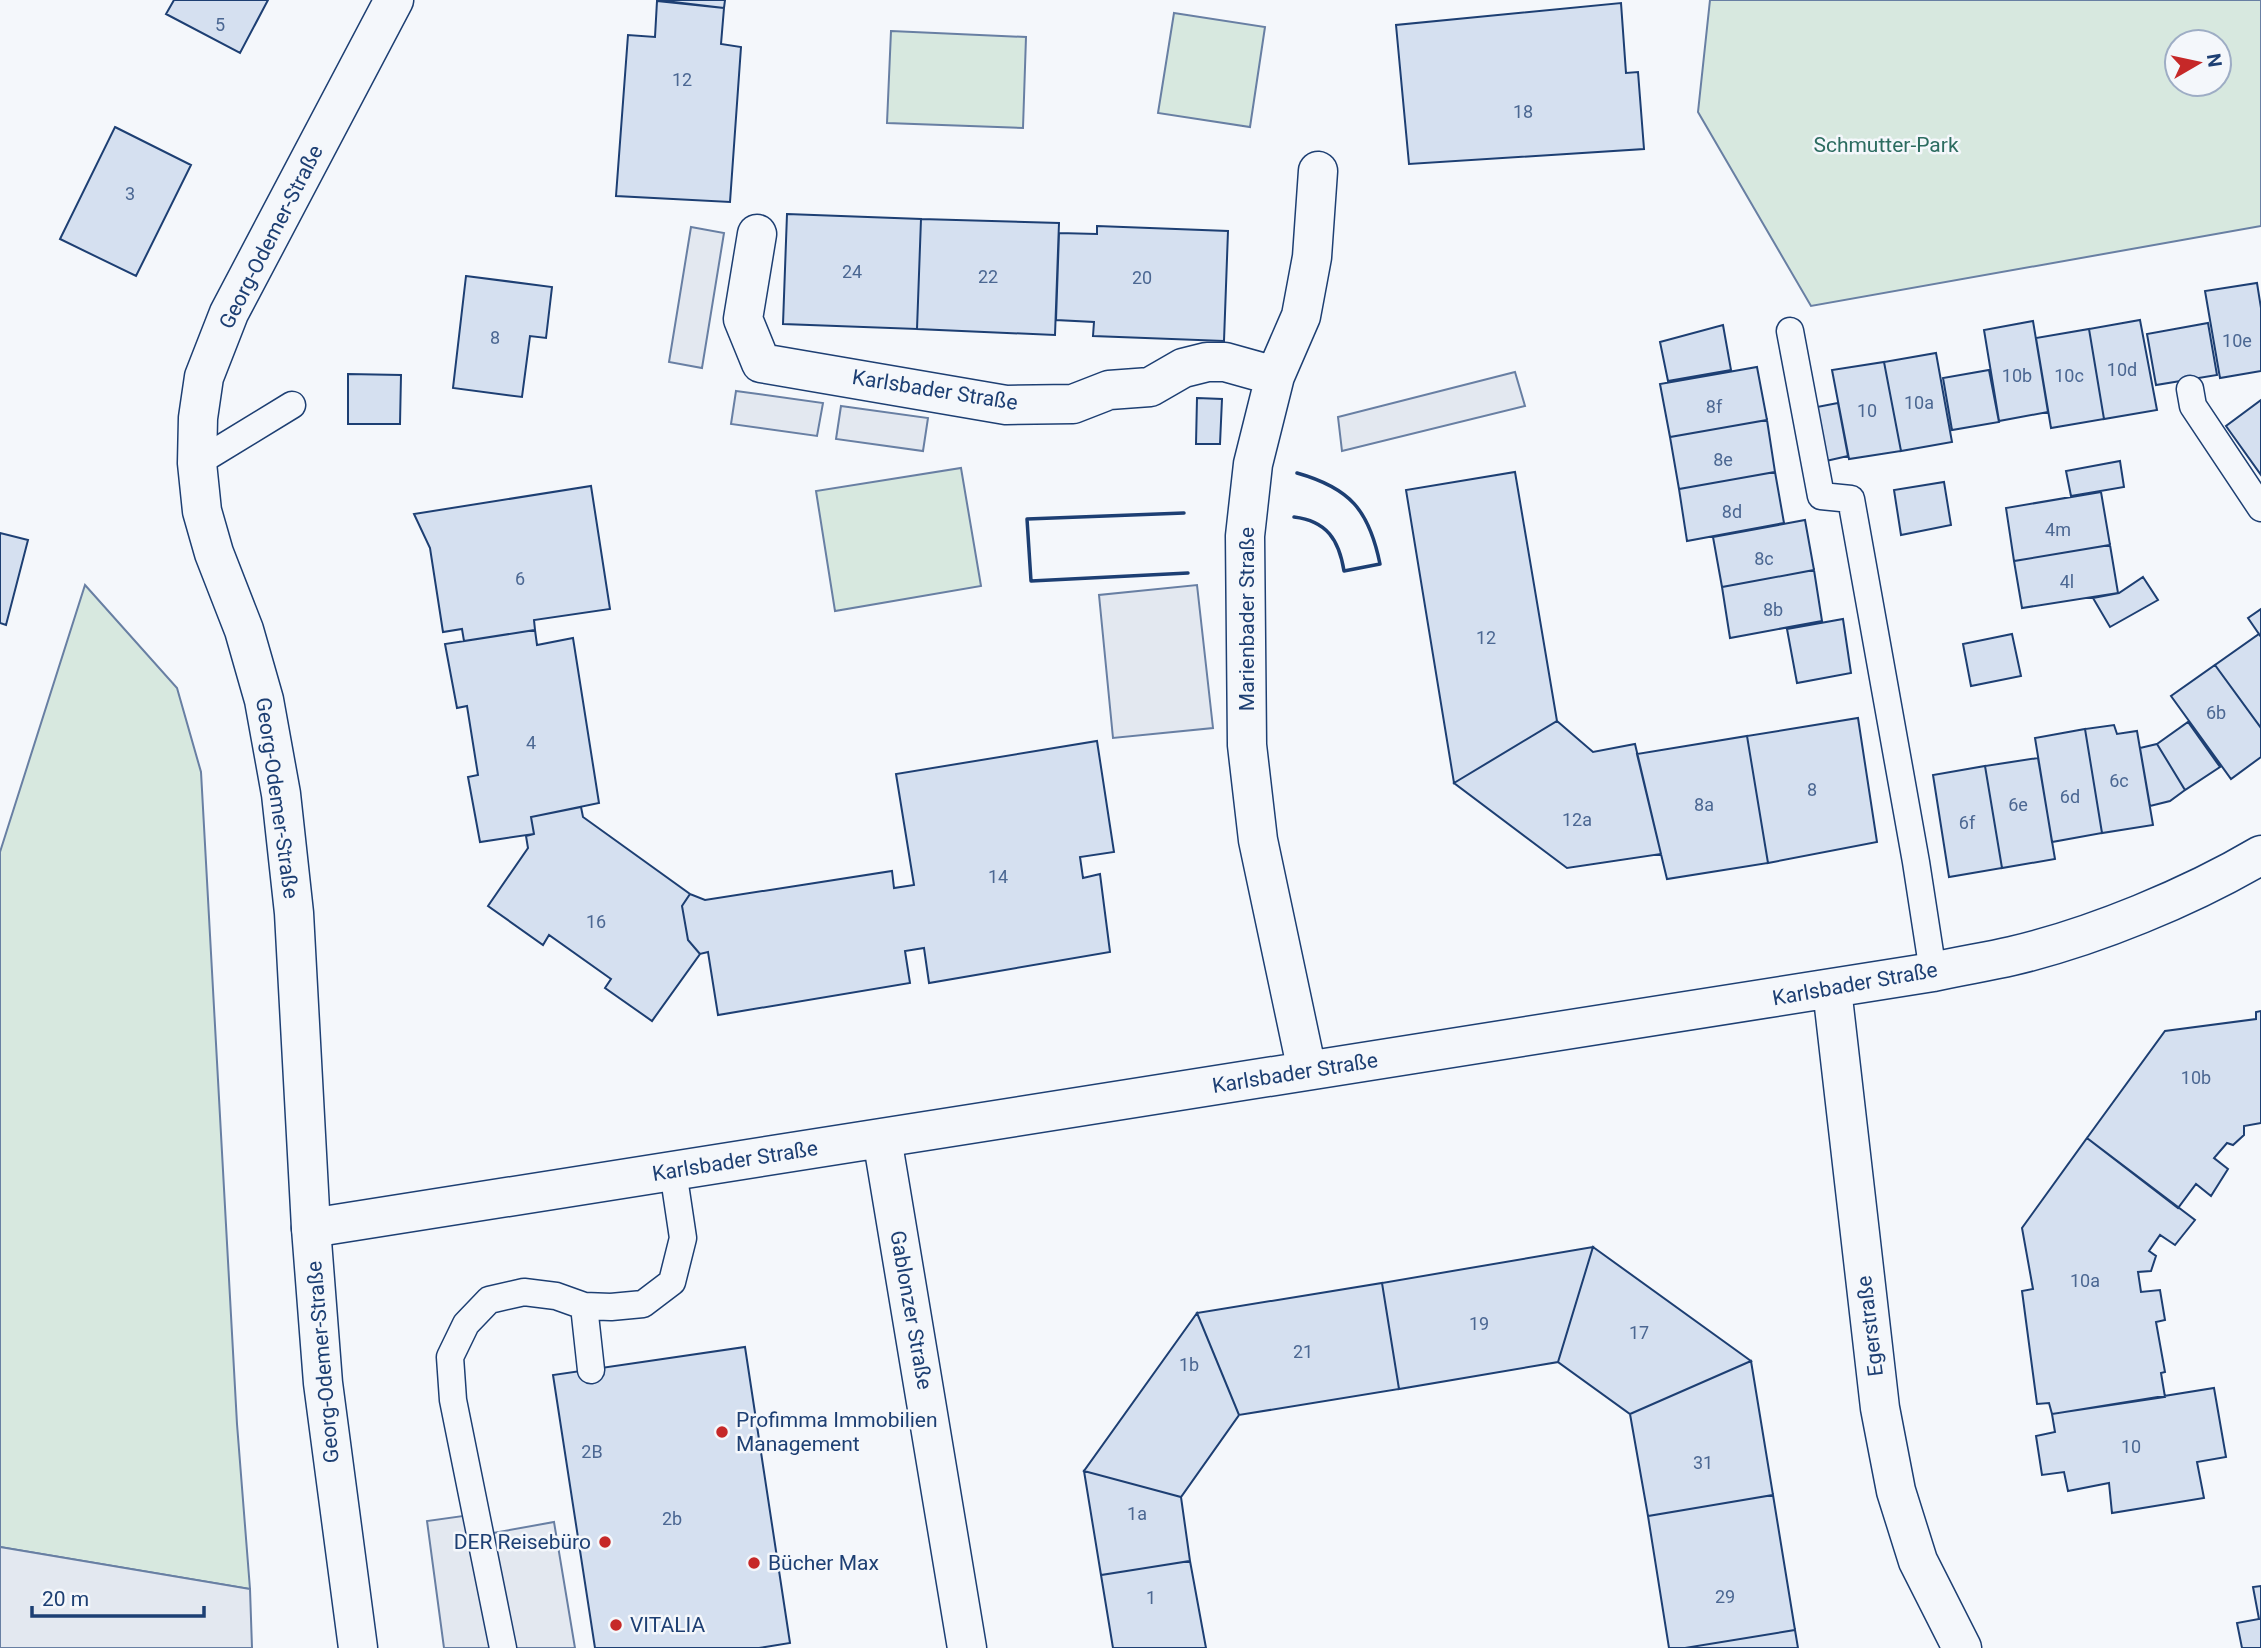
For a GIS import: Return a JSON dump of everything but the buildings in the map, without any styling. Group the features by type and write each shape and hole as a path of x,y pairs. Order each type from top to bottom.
{"street":[{"name":"Georg-Odemer-Straße","path":"358,1648 323,1384 311,1228 294,913 281,794 264,700 244,630 214,553 202,511 198,418 204,377 229,313 394,0"},
{"name":"Marienbader Straße","path":"1307,1072 1258,840 1247,745 1245,536 1249,490 1275,376 1301,316 1312,257 1318,171"},
{"name":"Karlsbader Straße","path":"757,234 743,319 761,363 1006,404 1073,404 1109,390 1150,387 1183,368 1207,362 1225,362 1275,376"},
{"name":"Karlsbader Straße","path":"311,1228 1933,972 2013,956 2096,930 2174,899 2261,855"},
{"name":"Egerstraße","path":"1832,989 1880,1408 1893,1478 1918,1561 1962,1648"},
{"name":"Gablonzer Straße","path":"882,1138 967,1648"}],"lane":[{"path":"1790,331 1821,496 1851,499 1933,972"},
{"path":"2190,389 2193,406 2261,508"},
{"path":"198,463 292,405"},
{"path":"503,1648 453,1400 450,1357 466,1324 489,1300 524,1292 556,1296 584,1306 643,1304 672,1282 683,1238 673,1171"},
{"path":"584,1306 591,1370"}],"green space":[{"name":"Schmutter-Park","path":"1710,0 2261,0 2261,226 1811,306 1698,112"},
{"path":"1174,13 1265,27 1250,127 1158,113"},
{"path":"891,31 1026,37 1023,128 887,123"},
{"path":"961,468 981,586 835,611 816,491"},
{"path":"85,585 177,688 201,772 237,1424 250,1589 0,1547 0,852"}],"shaded area":[{"path":"691,227 724,233 702,368 669,362"},
{"path":"1515,372 1525,406 1342,451 1338,417"},
{"path":"736,391 823,403 817,436 731,424"},
{"path":"841,406 928,418 923,451 836,439"},
{"path":"1197,585 1213,728 1113,738 1099,595"},
{"path":"477,1514 482,1535 554,1522 575,1648 444,1648 427,1521"},
{"path":"0,1547 250,1589 252,1648 0,1648"}],"wall":[{"path":"1294,517 1315,523 1330,534 1339,550 1344,571 1380,564 1370,529 1354,504 1331,486 1297,473"},
{"path":"1184,513 1027,519 1031,581 1188,573"}],"place":[{"name":"Profimma Immobilien Management","path":"722,1432"},
{"name":"DER Reisebüro","path":"605,1542"},
{"name":"Bücher Max","path":"754,1563"},
{"name":"VITALIA","path":"616,1625"}]}
